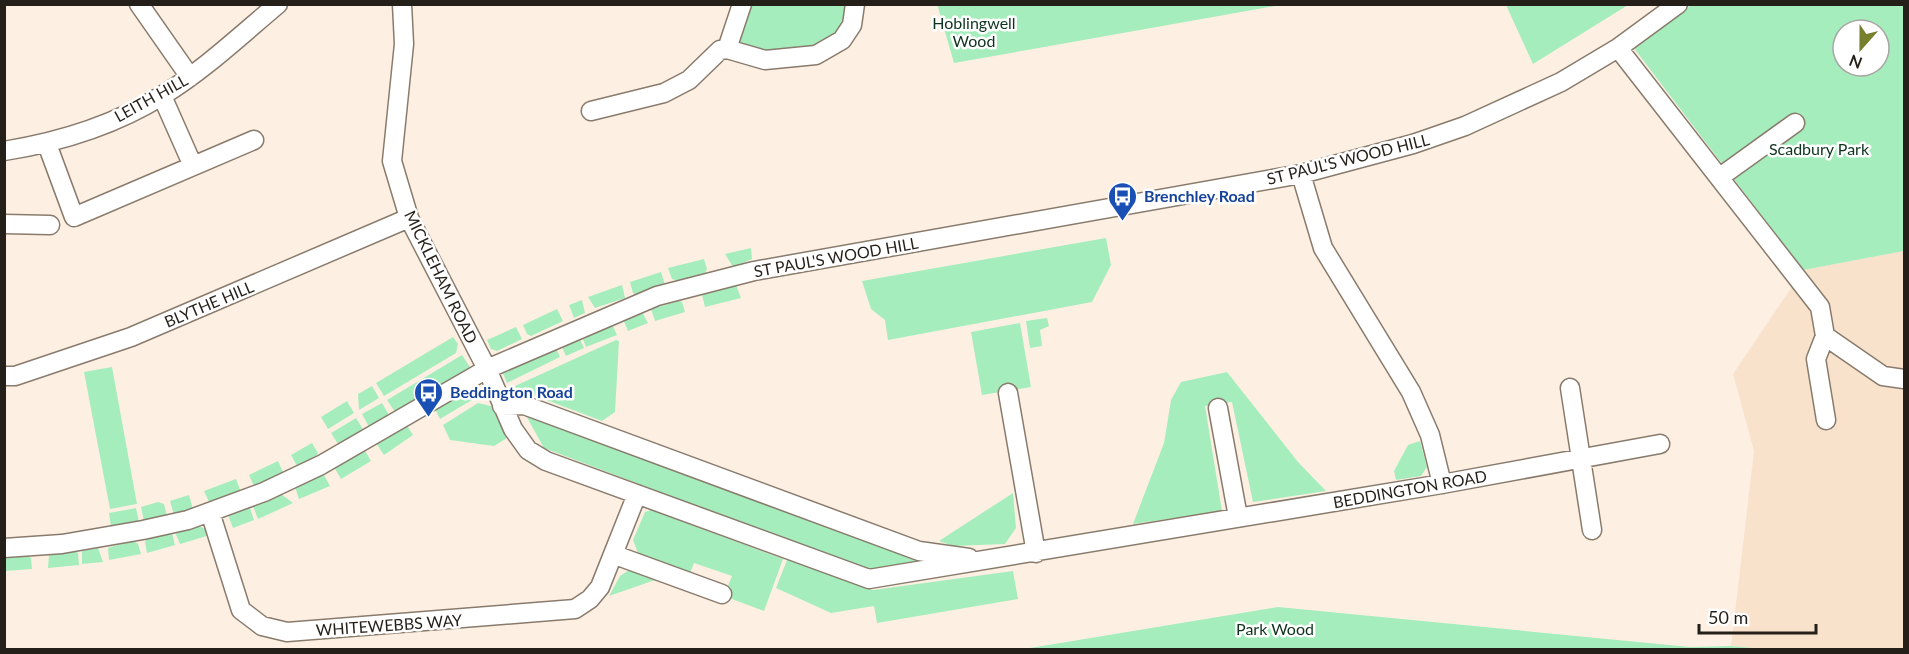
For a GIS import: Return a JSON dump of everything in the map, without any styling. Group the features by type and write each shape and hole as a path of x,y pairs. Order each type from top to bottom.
{"street":[{"path":"139,4 190,77"},
{"name":"LEITH HILL","path":"4,151 47,144 100,126 162,96 190,77 278,4"},
{"name":"MICKLEHAM ROAD","path":"402,4 404,44 392,161 409,218 487,369"},
{"path":"727,49 742,4"},
{"path":"591,111 664,93 689,80 717,52 727,49 765,60 816,55 842,40 852,25 855,4"},
{"name":"ST PAUL'S WOOD HILL","path":"4,548 62,544 109,537 188,520 264,492 321,465 487,369 657,296 754,271 1301,174 1413,144 1465,126 1562,82 1618,48 1678,4"},
{"path":"1618,48 1820,307 1825,336 1816,358 1826,420"},
{"path":"162,96 193,166"},
{"path":"1720,177 1795,123"},
{"path":"47,144 74,217 254,140"},
{"path":"1301,174 1323,248 1411,392 1430,435 1442,484"},
{"name":"BLYTHE HILL","path":"4,376 15,376 131,337 409,218"},
{"path":"4,224 50,225"},
{"path":"1825,336 1883,376 1905,379"},
{"name":"BEDDINGTON ROAD","path":"487,369 502,406 520,440 536,456 869,579 1442,484 1660,444"},
{"path":"1570,388 1592,530"},
{"path":"1008,393 1036,553"},
{"name":"BEDDINGTON ROAD","path":"502,406 524,405 919,551 988,561"},
{"path":"1218,408 1238,517"},
{"name":"WHITEWEBBS WAY","path":"210,512 241,610 254,622 278,631 566,611 584,604 596,593 615,555 637,494"},
{"path":"615,555 722,594"}],"shaded area":[{"path":"1904,251 1904,649 1765,650 1731,646 1754,451 1733,374 1803,270"}],"green space":[{"name":"Hoblingwell Wood","path":"937,4 1281,4 1281,5 954,63"},
{"path":"750,5 845,5 846,24 831,42 821,47 797,53 771,53 747,46 738,40"},
{"path":"1506,5 1628,5 1533,64"},
{"name":"Scadbury Park","path":"1691,5 1904,5 1904,251 1803,270 1633,47"},
{"path":"1106,238 1111,265 1092,302 888,340 885,320 871,309 862,281"},
{"path":"751,248 752,259 733,267 725,254"},
{"path":"704,259 707,269 705,274 678,281 672,279 668,268"},
{"path":"661,272 665,285 636,295 633,293 630,282"},
{"path":"622,285 625,298 595,308 588,297"},
{"path":"736,285 741,298 705,307 702,295 705,292"},
{"path":"582,300 585,313 574,318 569,305"},
{"path":"682,302 685,312 655,321 651,309"},
{"path":"557,309 563,321 531,336 527,334 523,325"},
{"path":"642,312 648,323 628,331 623,319"},
{"path":"1047,318 1049,326 1040,330 1042,346 1030,348 1026,321"},
{"path":"1020,323 1031,387 982,395 971,332"},
{"path":"612,324 617,335 586,347 581,334"},
{"path":"516,327 522,339 497,351 491,349 487,340"},
{"path":"578,335 584,348 566,356 561,345"},
{"path":"453,337 458,344 456,353 384,396 376,383"},
{"path":"616,340 619,341 615,412 602,421 517,389 515,386"},
{"path":"555,346 560,357 507,383 502,371"},
{"path":"462,355 470,367 395,412 387,400"},
{"path":"112,367 137,504 110,509 84,372"},
{"path":"1227,372 1298,462 1326,491 1253,502 1232,402 1205,406 1222,511 1133,524 1164,443 1171,400 1181,382"},
{"path":"478,383 482,394 440,419 434,407"},
{"path":"372,386 379,398 359,410 358,394"},
{"path":"347,401 354,413 328,429 321,417"},
{"path":"382,403 389,415 369,427 362,414"},
{"path":"478,403 491,406 507,438 494,446 450,440 443,425"},
{"path":"524,412 943,562 871,572 544,448"},
{"path":"356,418 363,429 338,444 331,433"},
{"path":"406,424 413,435 384,455 376,443"},
{"path":"1420,441 1427,467 1421,476 1396,480 1394,471 1408,445"},
{"path":"312,443 318,453 297,466 291,455"},
{"path":"364,449 371,461 341,479 334,467"},
{"path":"278,461 282,474 257,486 253,484 249,475"},
{"path":"320,474 324,475 330,486 299,499 295,487"},
{"path":"236,479 241,492 210,504 204,491"},
{"path":"1013,493 1016,528 1005,544 953,546 939,541"},
{"path":"281,494 293,503 258,519 253,506"},
{"path":"189,495 193,509 174,515 170,501"},
{"path":"158,502 164,504 167,516 144,521 141,507"},
{"path":"136,508 139,522 111,527 109,513"},
{"path":"250,508 254,520 233,528 228,515"},
{"path":"651,510 783,559 764,611 724,596 732,576 694,563 689,576 639,556 633,540 645,512"},
{"path":"197,525 207,530 210,535 180,544 175,532"},
{"path":"172,533 175,545 147,553 145,542 147,539"},
{"path":"134,541 138,544 141,554 109,560 108,548"},
{"path":"98,548 103,562 82,564 82,551"},
{"path":"75,551 78,553 79,565 48,568 49,554"},
{"path":"28,556 31,558 32,569 5,571 4,557"},
{"path":"787,560 873,590 1013,571 1018,599 877,623 874,606 831,613 776,588"},
{"path":"632,568 658,579 609,596 620,576"},
{"name":"Park Wood","path":"1278,607 1690,647 1731,646 1765,649 1024,649"}],"place":[{"name":"Brenchley Road","path":"1123,222"},
{"name":"Beddington Road","path":"429,418"}]}
